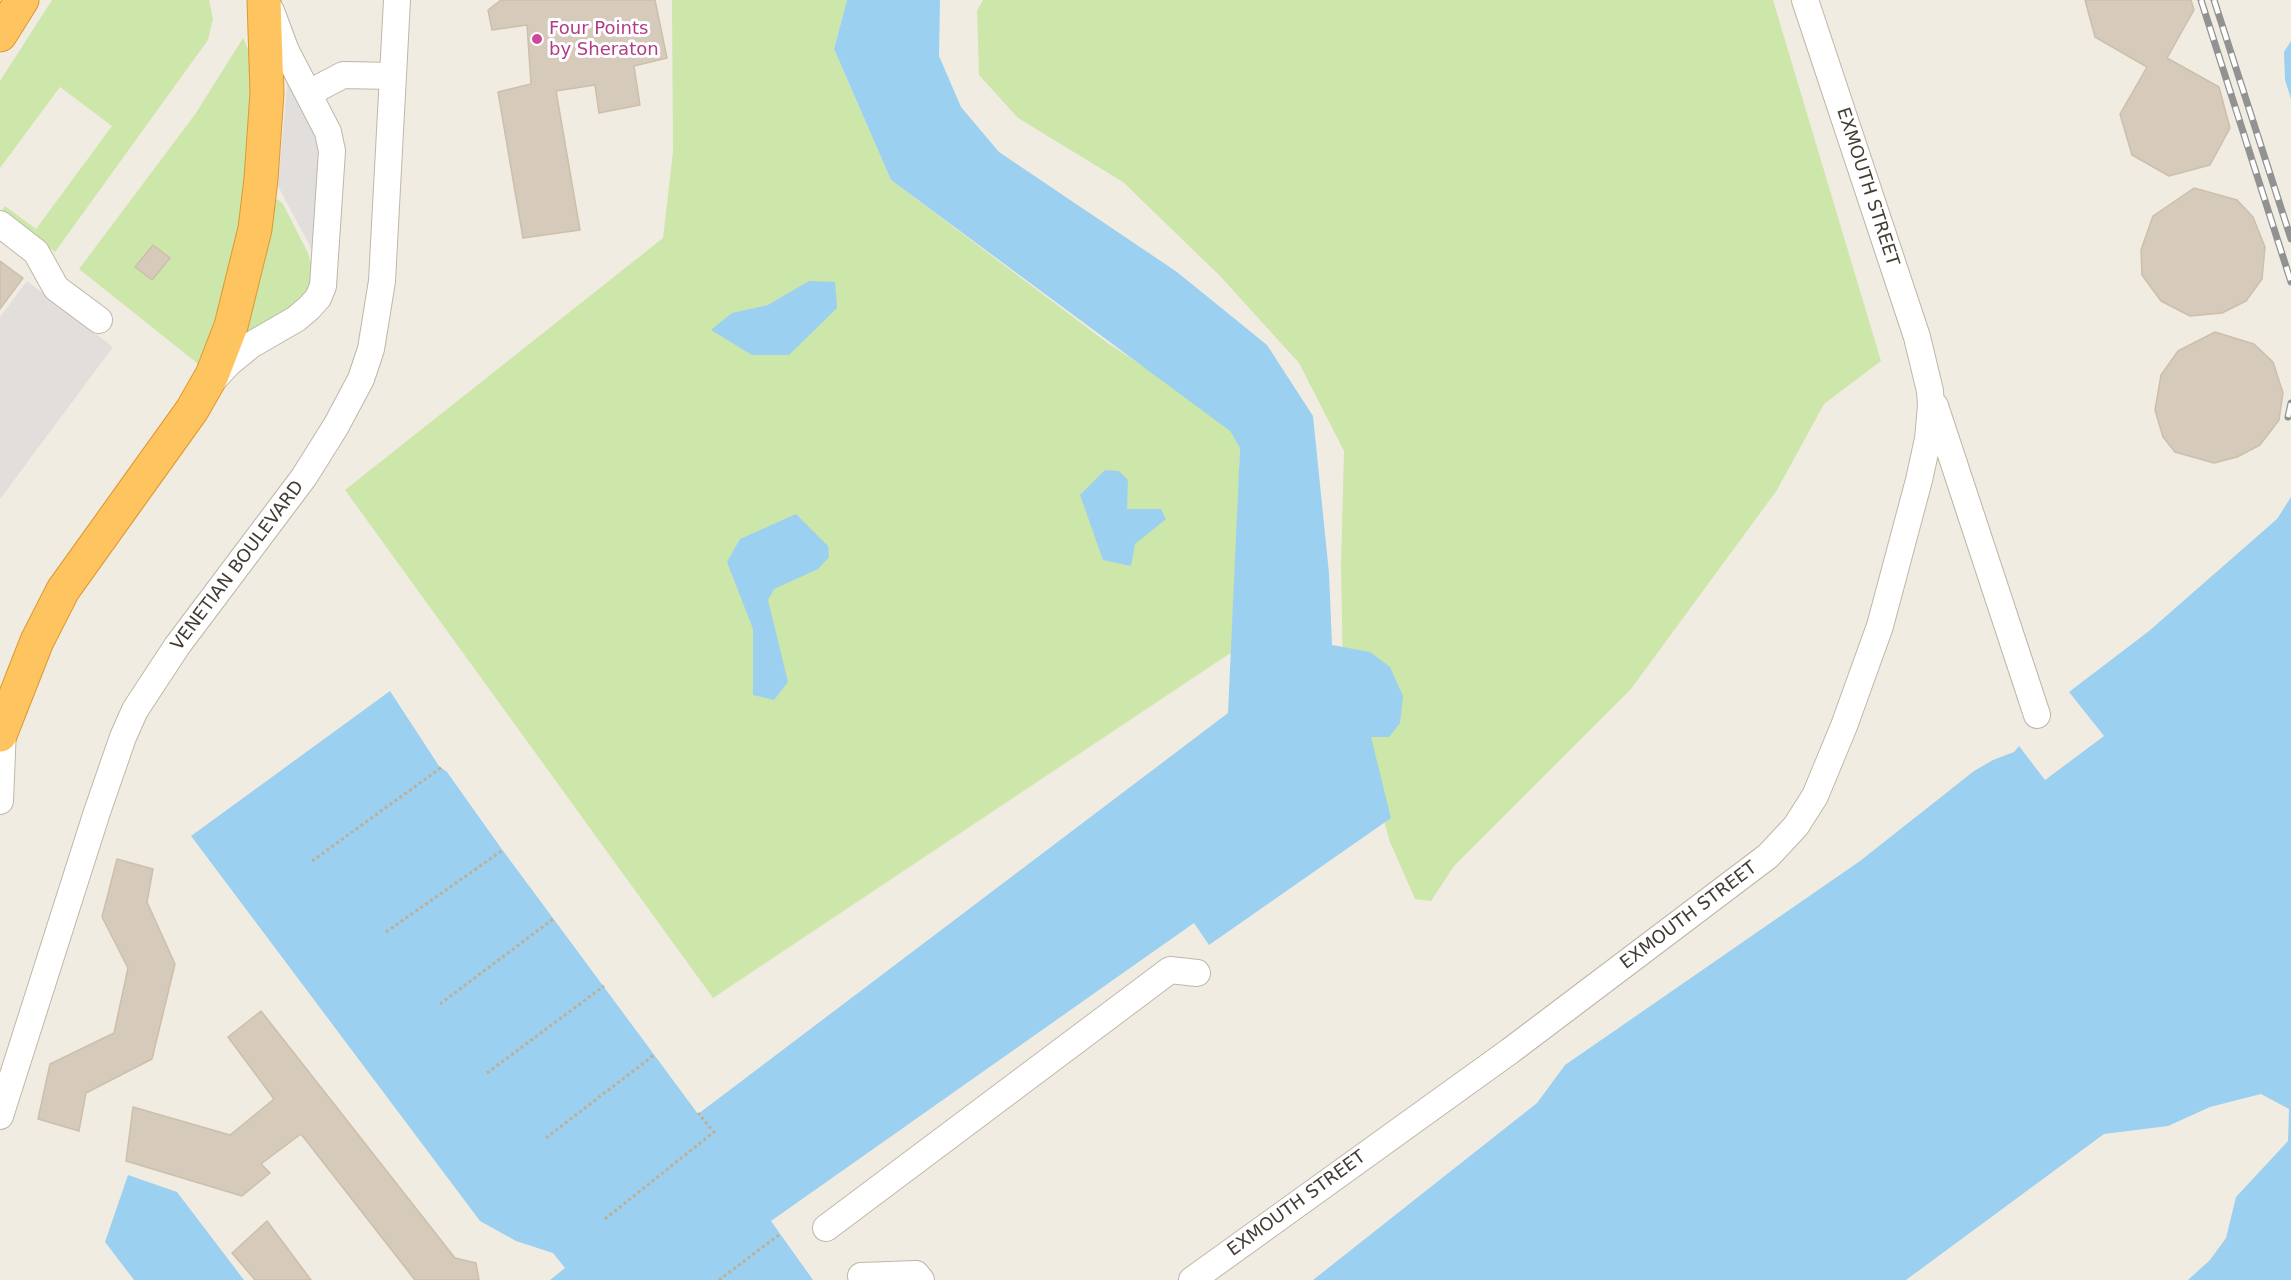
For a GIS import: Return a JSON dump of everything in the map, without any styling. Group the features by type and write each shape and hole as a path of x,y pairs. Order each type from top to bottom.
{"highway":[{"path":"0,35 22,0"},
{"path":"1,731 37,641 63,590 192,410 212,375 231,326 255,229 267,93 264,0"}],"street":[{"path":"202,392 229,363 251,345 296,319 309,308 318,298 323,286 332,151 328,132 286,51 269,0"},
{"name":"VENETIAN BOULEVARD","path":"0,1116 97,812 123,737 135,710 177,646 304,477 336,426 361,379 371,349 382,281 397,0"},
{"name":"EXMOUTH STREET","path":"1805,0 1912,321 1926,375 2037,715"},
{"path":"309,93 343,75 393,76"},
{"path":"0,224 36,252 56,288 99,320"},
{"name":"EXMOUTH STREET","path":"1192,1280 1524,1040 1768,856 1796,826 1823,779 1880,626 1928,439 1931,406 1926,375"},
{"path":"0,801 1,731"},
{"path":"826,1227 1170,970 1197,972"},
{"path":"861,1276 916,1274 921,1280"}],"path":[{"path":"312,861 442,767"},
{"path":"386,932 503,850"},
{"path":"440,1005 553,920"},
{"path":"487,1073 604,986"},
{"path":"546,1138 654,1055"},
{"path":"604,1219 714,1132 698,1113"},
{"path":"719,1280 780,1234"}],"green space":[{"path":"52,0 209,0 213,19 208,40 55,252 1,212 5,206 36,229 112,126 60,87 0,168 0,81"},
{"path":"672,0 847,0 834,49 891,180 1109,344 1211,410 1230,431 1240,448 1232,652 713,998 345,490 663,238 673,152"},
{"path":"983,0 1773,0 1881,361 1824,404 1777,490 1631,689 1454,866 1431,901 1415,899 1390,842 1343,678 1341,565 1344,451 1299,363 1220,276 1123,182 1018,118 979,75 977,11"},
{"path":"243,38 250,53 254,72 239,250 202,367 79,269 196,113"},
{"path":"277,199 283,204 308,253 313,276 308,292 299,304 245,336 274,200"}],"shaded area":[{"path":"288,76 320,134 312,250 278,186"},
{"path":"27,281 113,347 0,499 0,317"}],"water":[{"path":"847,0 940,0 939,56 961,107 999,152 1177,272 1267,345 1313,416 1329,573 1332,645 1370,652 1390,667 1403,696 1400,723 1389,737 1371,737 1391,818 1209,945 1194,923 771,1221 813,1280 550,1280 565,1268 553,1253 516,1241 480,1221 191,836 390,691 439,766 447,772 698,1114 1228,713 1240,448 1230,431 891,180 834,49"},
{"path":"2291,41 2291,99 2285,80 2284,52"},
{"path":"809,281 835,282 837,308 789,355 752,355 711,330 732,313 768,305"},
{"path":"1105,470 1119,471 1128,480 1127,509 1161,509 1166,519 1135,544 1131,566 1103,560 1080,495"},
{"path":"2291,497 2291,1280 2188,1280 2210,1260 2226,1238 2236,1197 2288,1141 2289,1109 2261,1094 2210,1107 2168,1126 2104,1134 1906,1280 1313,1280 1537,1103 1565,1065 1860,861 1974,771 2014,752 2019,746 2045,780 2104,736 2069,692 2149,631 2277,519"},
{"path":"796,514 828,546 829,557 818,569 774,589 768,600 788,682 774,700 753,695 753,629 727,562 740,539"},
{"path":"128,1175 177,1192 244,1280 134,1280 105,1242"}],"building":[{"path":"501,0 655,0 667,58 634,66 640,105 599,113 595,85 556,91 580,230 523,238 498,92 531,84 527,25 492,30 488,10"},
{"path":"2085,0 2191,0 2194,10 2167,58 2219,87 2230,128 2210,165 2169,176 2132,155 2120,114 2147,67 2095,37"},
{"path":"2194,188 2237,200 2253,217 2265,247 2262,279 2246,301 2222,313 2190,316 2161,301 2142,275 2141,250 2153,216"},
{"path":"153,245 170,258 152,280 135,267"},
{"path":"0,261 23,278 0,309"},
{"path":"2215,332 2254,344 2273,362 2283,393 2279,420 2260,445 2237,457 2214,463 2175,452 2163,437 2155,410 2161,375 2178,351"},
{"path":"117,859 153,869 147,902 175,964 152,1059 86,1093 79,1131 38,1119 50,1064 114,1033 128,968 102,917"},
{"path":"261,1011 455,1258 476,1263 479,1280 415,1280 301,1134 261,1164 270,1173 242,1196 126,1161 133,1107 230,1135 274,1099 228,1037"},
{"path":"267,1221 311,1280 255,1280 232,1253"}],"railway":[{"path":"2201,0 2291,282"},
{"path":"2214,0 2291,239"},
{"path":"2288,417 2291,403"}],"place":[{"name":"Four Points by Sheraton","path":"537,39"}]}
